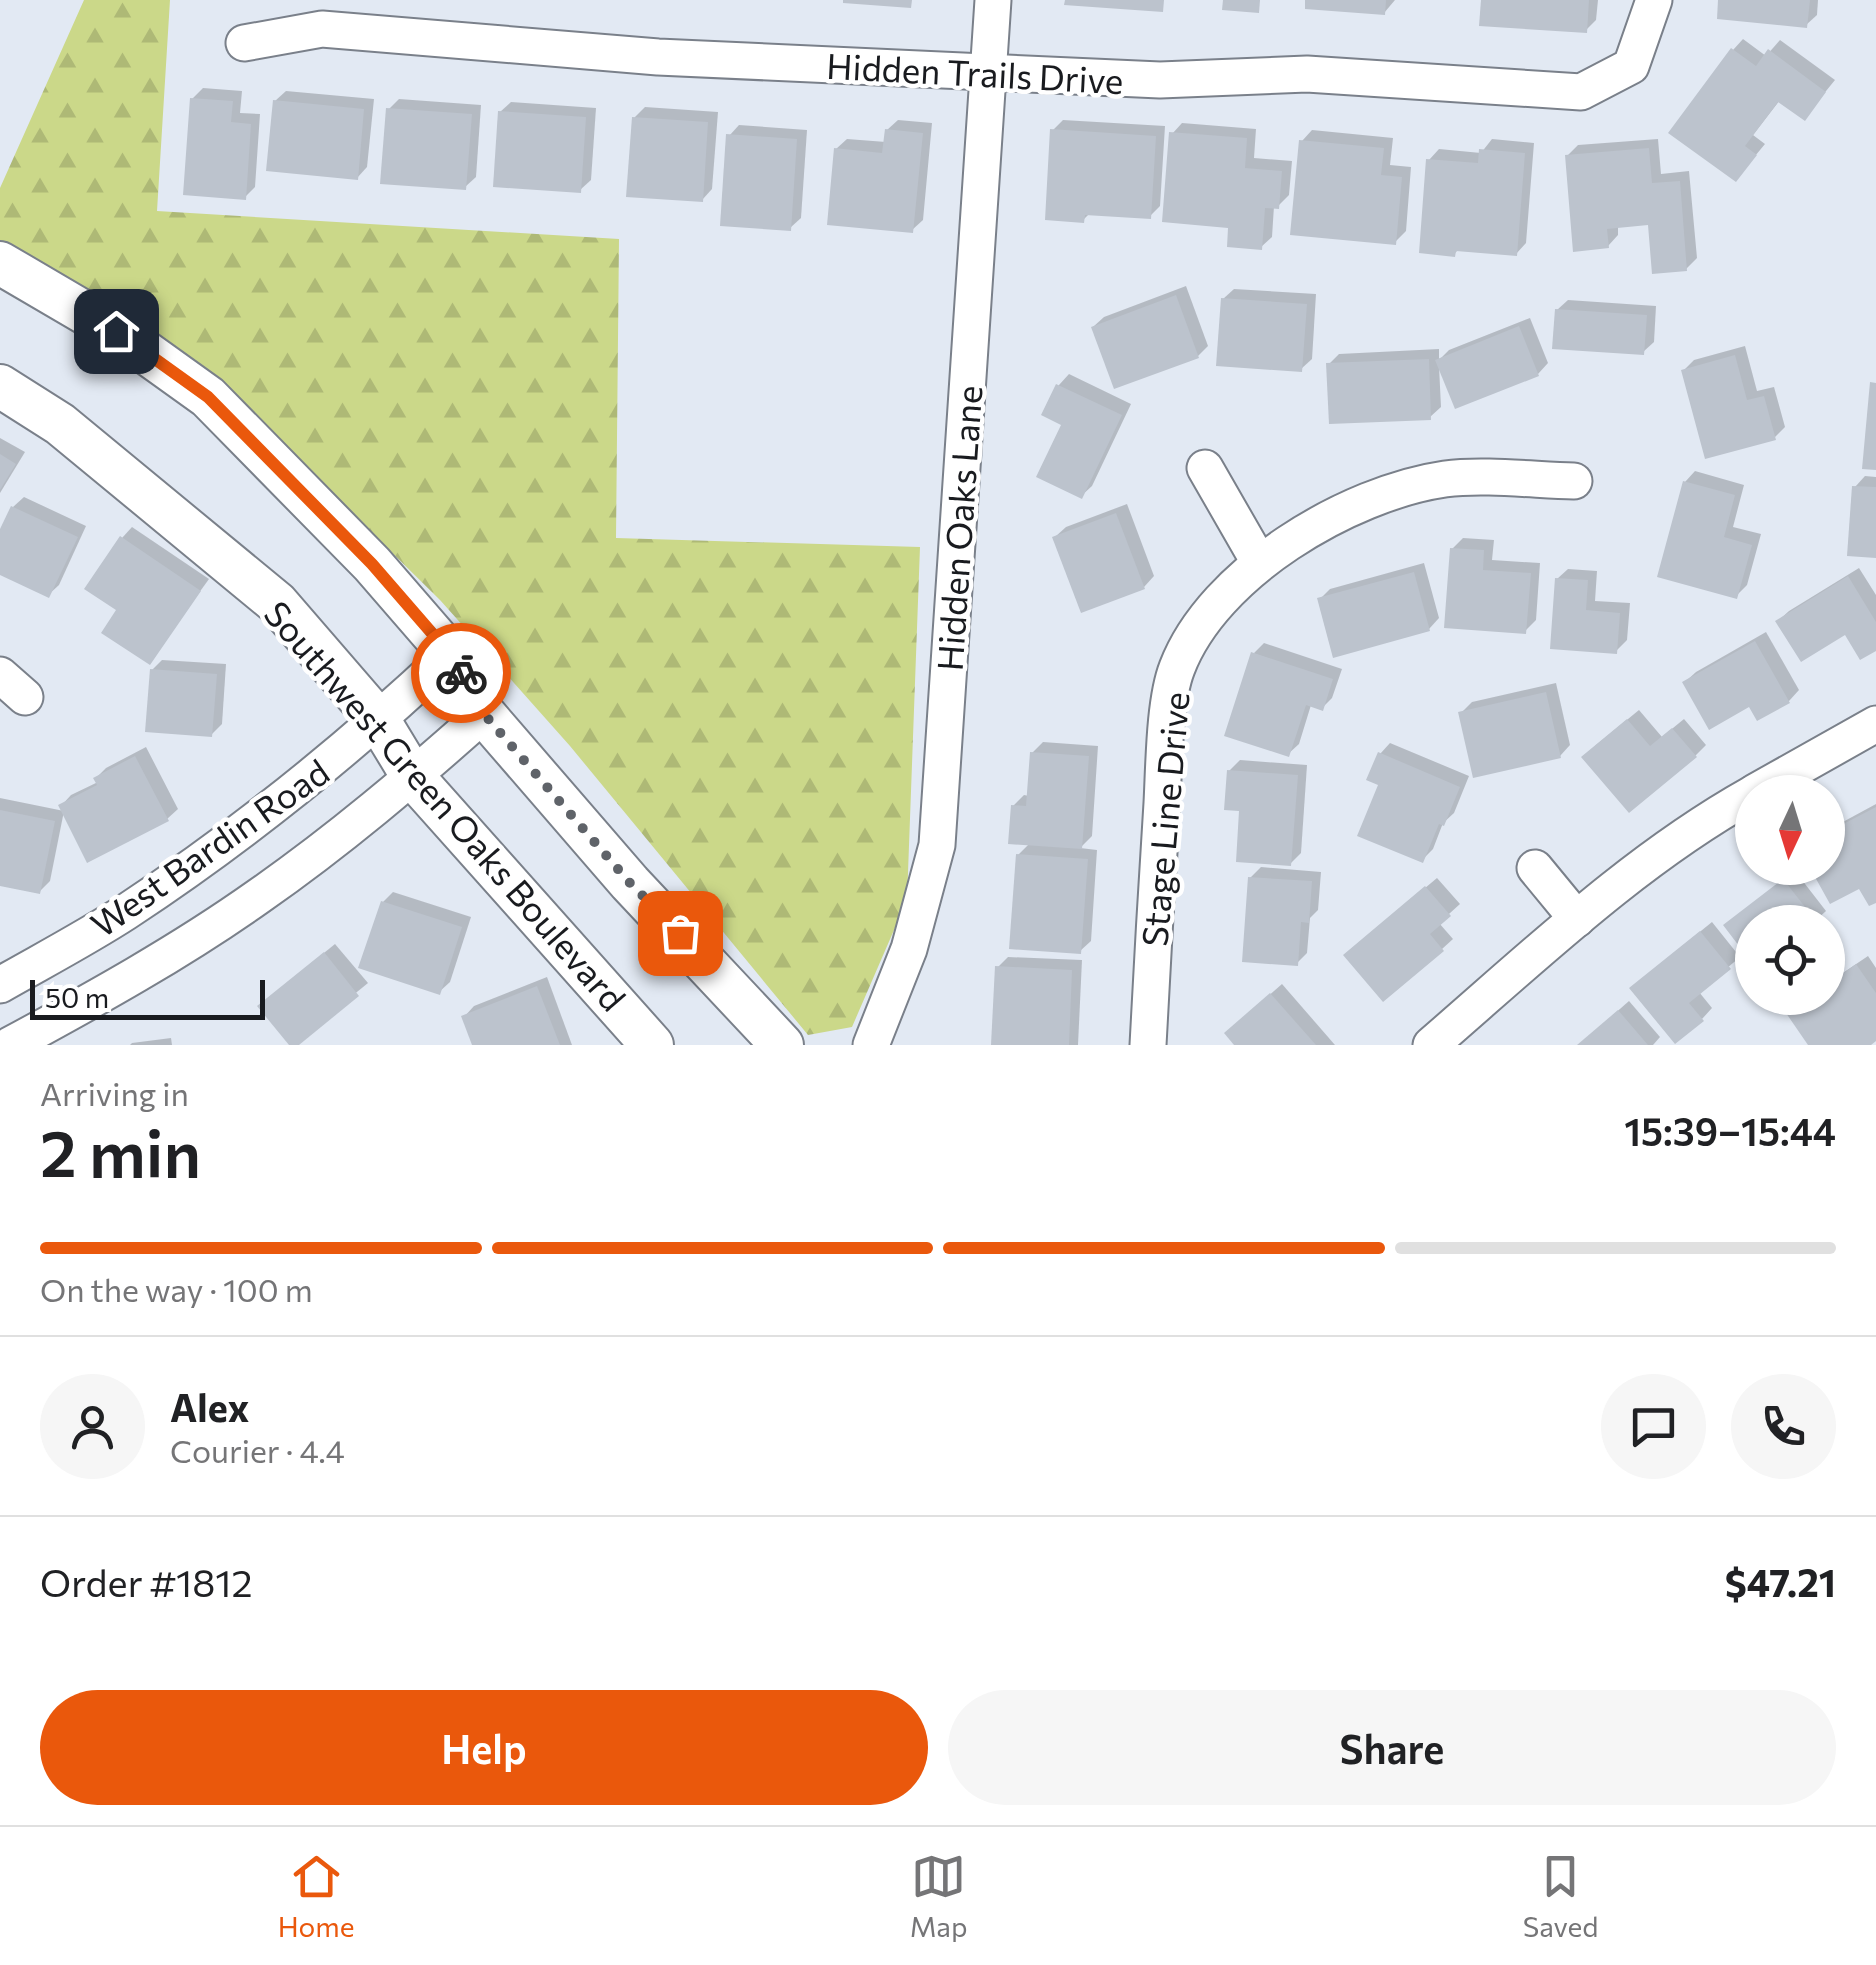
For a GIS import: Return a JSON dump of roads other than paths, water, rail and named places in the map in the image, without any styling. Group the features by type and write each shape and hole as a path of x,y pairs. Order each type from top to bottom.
{"main road":[{"path":"0,263 116,331 208,397 372,564 450,654 484,714 630,883 782,1045"},
{"name":"Southwest Green Oaks Boulevard","path":"0,386 60,424 277,603 379,721 413,777 652,1045"}],"street":[{"name":"Hidden Oaks Lane","path":"871,1045 910,949 936,844 993,0"},
{"name":"Hidden Trails Drive","path":"244,43 323,15 658,58 1160,80 1307,74 1580,92 1631,66 1654,0"},
{"path":"1205,468 1259,562"},
{"name":"Stage Line Drive","path":"1148,1045 1166,738 1177,668 1216,601 1259,562 1301,535 1376,498 1446,479 1574,481"},
{"name":"West Bardin Road","path":"0,985 123,914 275,807 379,721 450,654"},
{"name":"West Bardin Road","path":"10,1045 133,978 259,896 413,777 484,714"},
{"path":"1786,775 1876,724"},
{"path":"1431,1045 1577,918 1705,820 1735,803"},
{"path":"1535,868 1577,918"}]}
